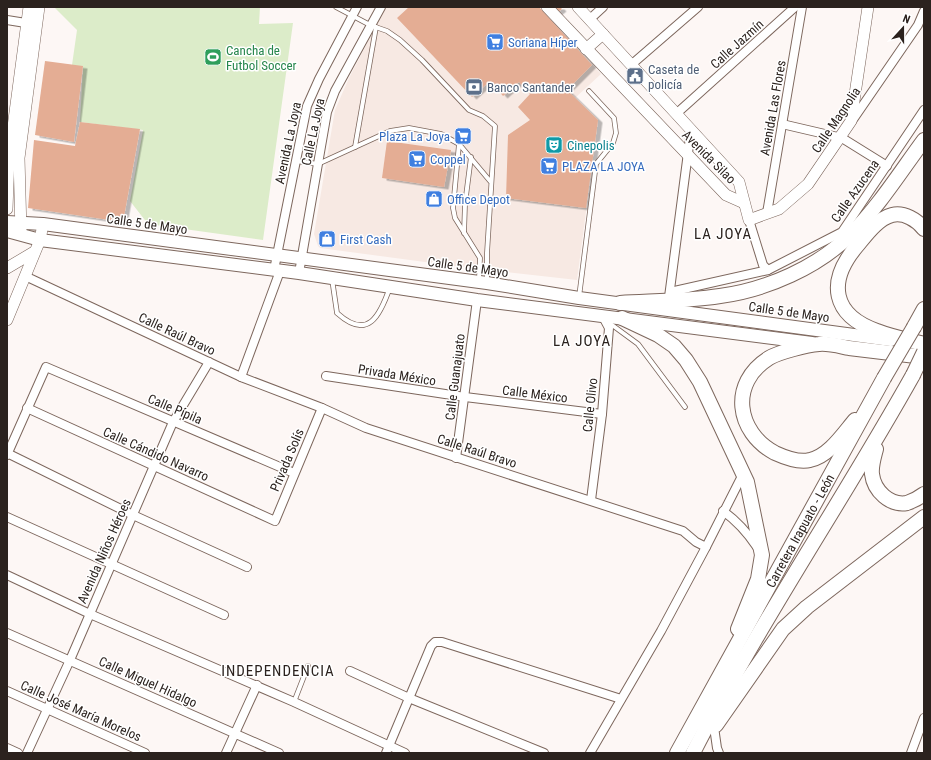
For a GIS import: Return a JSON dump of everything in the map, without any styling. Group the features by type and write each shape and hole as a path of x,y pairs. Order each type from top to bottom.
{"highway":[{"path":"620,303 669,296 720,296 743,292 766,284 812,263 833,250 852,234 882,198 924,140"},
{"path":"924,229 906,216 893,214 883,218 873,227 846,259 840,271 837,284 838,296 844,308 852,318 877,331 924,345"},
{"name":"Carretera Irapuato - León","path":"677,753 884,378 924,309"},
{"path":"622,318 658,335 674,346 686,360 700,382 747,482 754,509 762,555 758,580 719,679"},
{"path":"872,401 824,454 810,460 793,460 766,448 754,436 744,419 741,407 743,392 750,378 757,369 770,358 819,344 924,357"},
{"name":"Carretera Irapuato - León","path":"693,753 724,691 885,425 924,352"},
{"path":"885,425 871,466 875,485 880,493 895,502 908,503 924,494"},
{"path":"699,753 714,728 783,629 807,607 924,517"}],"main road":[{"name":"Calle 5 de Mayo","path":"7,222 21,228 40,240 299,273 604,318 622,318 819,344"},
{"name":"Calle 5 de Mayo","path":"7,231 42,224 483,282 579,298 924,345"}],"street":[{"path":"28,7 31,24"},
{"path":"7,209 12,157 31,24 39,7"},
{"name":"Avenida La Joya","path":"277,271 277,256 307,106 319,79 357,7"},
{"name":"Calle La Joya","path":"299,273 327,112 335,91 373,26 381,7"},
{"name":"Avenida Silao","path":"547,7 586,50 726,195 744,203"},
{"name":"Avenida Silao","path":"578,7 739,182 744,203"},
{"path":"590,20 603,7"},
{"path":"632,65 698,7"},
{"name":"Calle Jazmín","path":"676,114 795,7"},
{"name":"Avenida Las Flores","path":"767,213 802,7"},
{"path":"851,121 868,7"},
{"name":"Calle Magnolia","path":"749,220 779,209 808,184 842,138 851,121 918,25 924,11"},
{"path":"7,20 31,24"},
{"path":"586,50 603,34"},
{"name":"Calle Azucena","path":"669,296 768,270 842,232 924,110"},
{"path":"782,124 842,138 887,166"},
{"path":"669,296 691,130"},
{"path":"12,157 21,228"},
{"path":"744,203 763,265 768,270"},
{"path":"7,320 40,240 42,224"},
{"path":"7,268 34,252"},
{"path":"240,377 277,271"},
{"name":"Calle Raúl Bravo","path":"25,276 240,377 322,408 366,428 683,531 706,548"},
{"name":"Calle Guanajuato","path":"456,458 477,300"},
{"name":"Calle Olivo","path":"591,500 602,414 609,328 604,318"},
{"name":"Avenida Niños Héroes","path":"27,753 70,660 173,422 209,362"},
{"name":"Calle Pípila","path":"27,408 46,367 294,473"},
{"name":"Privada México","path":"326,376 465,397"},
{"name":"Calle México","path":"465,397 602,414"},
{"path":"27,408 7,454 133,515 247,567"},
{"name":"Calle Cándido Navarro","path":"27,408 275,521"},
{"name":"Privada Solís","path":"275,521 322,408"},
{"path":"590,753 706,548 742,474"},
{"path":"723,511 735,519 748,534 762,555"},
{"path":"7,517 224,615"},
{"path":"7,575 90,614 294,702 387,750 405,753"},
{"name":"Calle Miguel Hidalgo","path":"7,633 279,753"},
{"path":"387,750 431,646 435,642 442,642 621,699"},
{"path":"350,671 409,698 544,753"},
{"path":"226,753 257,686"},
{"name":"Calle José María Morelos","path":"7,691 145,753"},
{"path":"911,753 924,718"},
{"path":"714,728 716,748 719,753"},
{"path":"7,748 18,753"}],"lane":[{"path":"336,7 373,26 387,31 400,40 422,60 469,110 483,116 495,126 483,282"},
{"path":"355,147 373,26"},
{"path":"579,298 596,164 612,143 616,133 614,118 589,91"},
{"path":"296,161 318,164 390,131 409,128 441,134 459,144 490,181"},
{"path":"459,144 453,208 455,218 480,258 483,282"},
{"path":"464,233 465,204 471,158"},
{"path":"332,278 337,313 345,320 362,325 372,322 382,310 390,287"},
{"path":"604,318 638,344 685,407"},
{"path":"294,702 308,666"}],"shaded area":[{"name":"Plaza La Joya","path":"386,7 539,7 601,74 575,98 598,120 577,280 470,268 320,248 318,246 314,234 335,110 349,78"}],"green space":[{"path":"54,7 260,7 259,24 293,23 263,240 148,224 130,201 143,130 80,122 83,67 72,65 77,30"}],"building":[{"name":"Soriana Híper","path":"409,7 539,7 592,65 567,90 598,120 586,208 506,198 508,135 530,120 518,107 530,94 519,82 503,96 490,81 472,97 397,18"},
{"path":"548,7 560,7 562,9 557,13"},
{"path":"45,61 83,66 74,142 35,135"},
{"path":"80,122 140,129 123,222 28,208 34,140 75,146"},
{"name":"Coppel","path":"387,141 451,150 444,187 382,178"}],"place":[{"name":"Soriana Híper","path":"495,42"},
{"name":"Cancha de Futbol Soccer","path":"213,57"},
{"name":"Caseta de policía","path":"635,76"},
{"name":"Banco Santander","path":"474,87"},
{"name":"Plaza La Joya","path":"463,136"},
{"name":"Cinepolis","path":"554,145"},
{"name":"Coppel","path":"417,159"},
{"name":"PLAZA LA JOYA","path":"549,166"},
{"name":"Office Depot","path":"434,199"},
{"name":"First Cash","path":"327,239"}],"district":[{"name":"LA JOYA","path":"723,234"},
{"name":"LA JOYA","path":"582,341"},
{"name":"INDEPENDENCIA","path":"278,671"}]}
